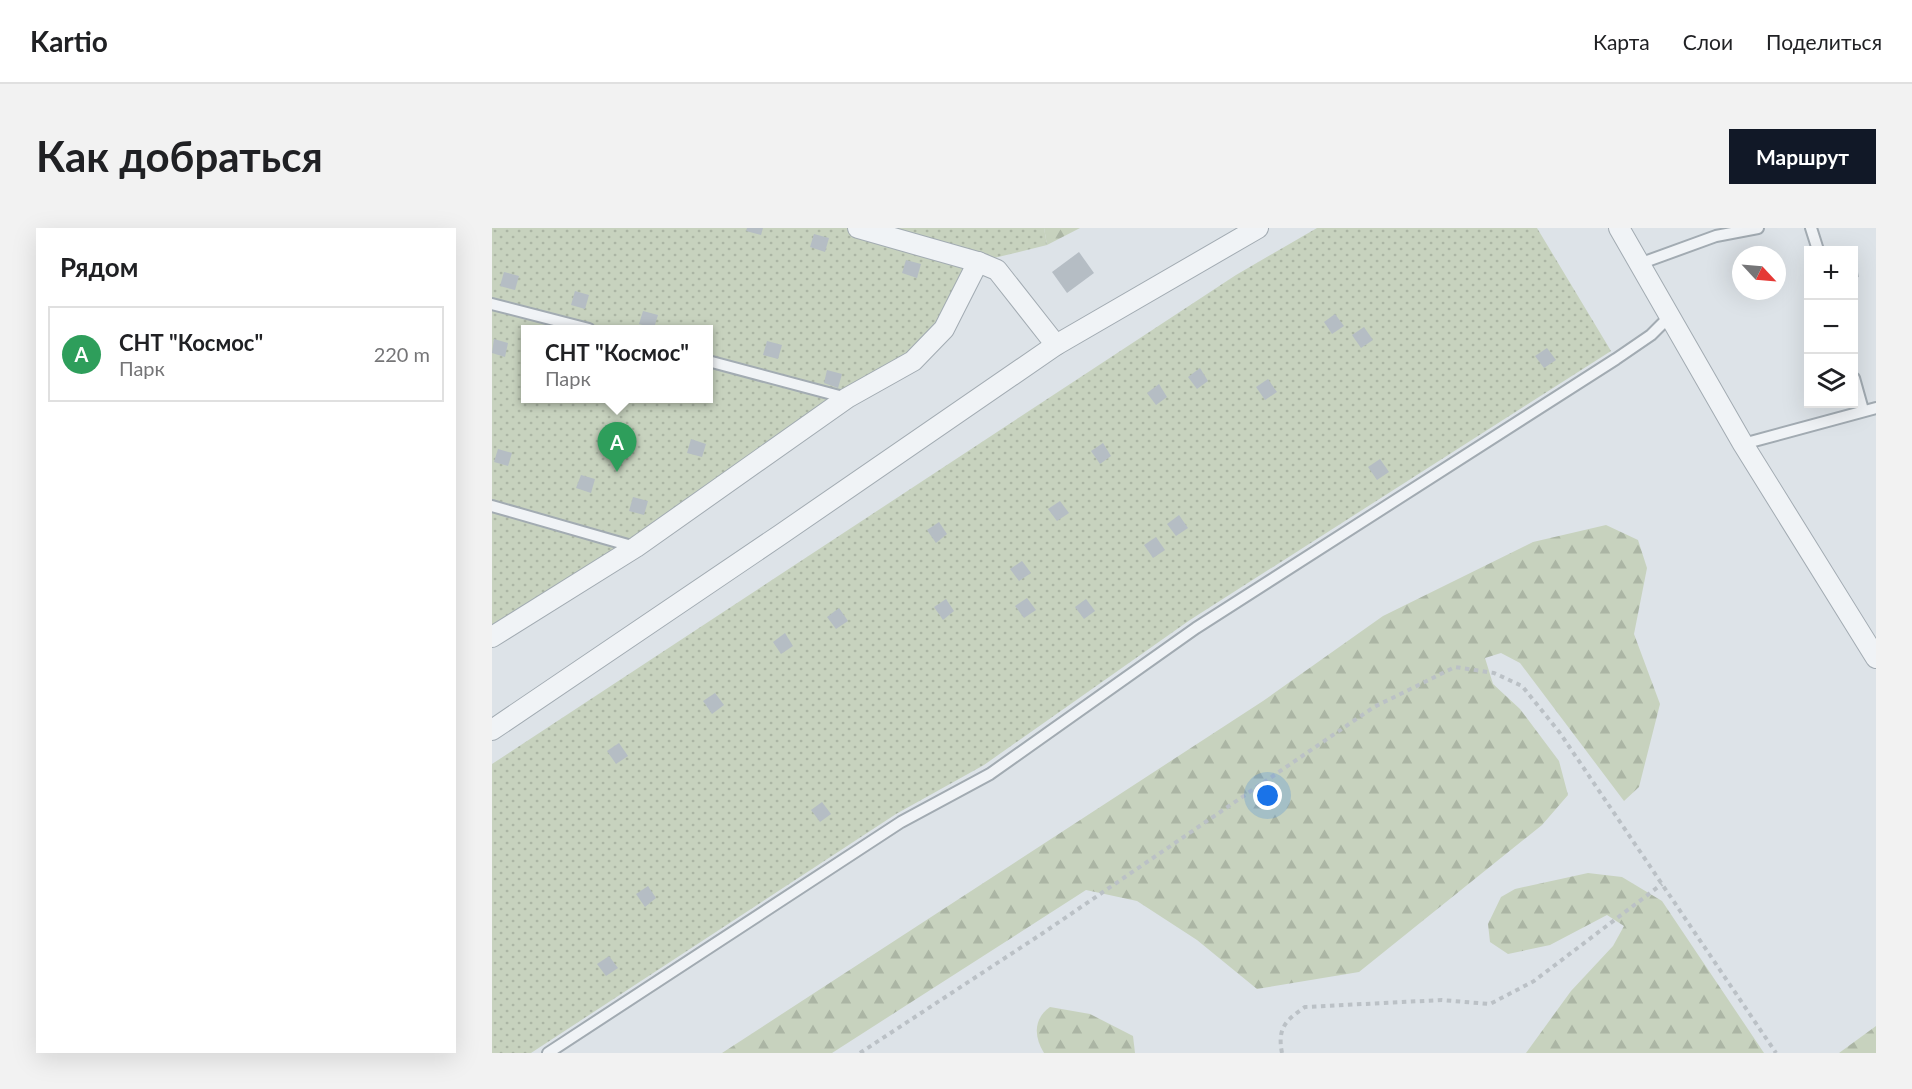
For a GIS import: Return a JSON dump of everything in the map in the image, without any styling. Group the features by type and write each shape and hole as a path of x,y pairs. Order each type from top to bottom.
{"street":[{"path":"858,228 978,262 997,270 1056,345"},
{"path":"492,730 1056,345 1258,228"},
{"path":"1619,228 1743,444 1876,658"},
{"path":"492,637 636,547 847,398 913,361 944,329 978,262"}],"lane":[{"path":"1639,264 1716,236 1758,228"},
{"path":"1811,228 1817,246"},
{"path":"492,304 570,325"},
{"path":"548,1053 901,822 990,774 1196,628 1616,359 1651,335 1669,317"},
{"path":"713,362 847,398"},
{"path":"1858,392 1863,410"},
{"path":"1743,444 1876,408"},
{"path":"492,506 636,547"}],"path":[{"path":"860,1053 1043,933 1374,707 1455,667 1494,673 1522,686 1560,733 1776,1053"},
{"path":"1282,1053 1279,1038 1287,1019 1305,1007 1442,1000 1490,1004 1534,981 1662,884"}],"green space":[{"path":"492,228 1044,228 1047,245 978,262 944,329 492,637"},
{"path":"1044,228 1080,228 1047,245"},
{"path":"1317,228 1537,228 1611,351 1190,620 984,765 896,814 531,1053 492,1053 492,764 1236,275"},
{"path":"1606,525 1638,540 1647,568 1634,634 1660,704 1639,787 1624,801 1520,663 1501,653 1485,658 1493,684 1520,709 1559,761 1568,795 1542,825 1359,972 1257,989 1197,940 1137,901 1086,890 832,1053 722,1053 1263,701 1383,616 1533,542"},
{"path":"1588,873 1622,877 1662,901 1764,1053 1526,1053 1571,991 1613,946 1624,926 1607,915 1550,945 1508,954 1490,942 1488,924 1501,897 1515,889"},
{"path":"1050,1007 1090,1014 1133,1036 1135,1053 1044,1053 1038,1041 1037,1028 1040,1017"},
{"path":"1876,1026 1876,1053 1839,1053"}],"building":[{"path":"747,228 763,228 761,235 746,231"},
{"path":"814,234 829,238 825,252 810,247"},
{"path":"1079,252 1094,273 1067,293 1052,272"},
{"path":"906,260 921,264 917,278 902,273"},
{"path":"504,272 519,276 515,290 500,286"},
{"path":"575,291 589,295 585,309 571,305"},
{"path":"643,311 658,315 655,325 639,324"},
{"path":"1335,314 1344,326 1332,334 1324,322"},
{"path":"1364,327 1373,340 1361,348 1352,335"},
{"path":"494,339 508,343 505,357 492,353"},
{"path":"767,341 782,345 778,359 763,355"},
{"path":"1547,348 1556,360 1544,368 1535,356"},
{"path":"1200,368 1208,381 1197,389 1188,377"},
{"path":"827,370 842,374 838,388 824,383"},
{"path":"1268,379 1277,392 1265,400 1256,387"},
{"path":"1159,384 1167,397 1156,405 1147,393"},
{"path":"691,439 706,444 702,457 687,453"},
{"path":"1103,443 1111,456 1100,464 1091,451"},
{"path":"498,449 512,453 508,466 494,462"},
{"path":"1380,459 1389,472 1377,480 1368,467"},
{"path":"581,475 595,479 591,493 576,488"},
{"path":"633,497 648,501 644,515 629,511"},
{"path":"1060,501 1069,513 1057,521 1048,509"},
{"path":"1179,515 1188,528 1176,536 1167,524"},
{"path":"939,522 947,534 936,543 927,530"},
{"path":"1156,537 1165,550 1153,558 1144,545"},
{"path":"1022,561 1031,573 1019,581 1010,569"},
{"path":"1027,598 1036,610 1024,618 1015,606"},
{"path":"946,599 954,611 943,620 934,607"},
{"path":"1086,599 1095,611 1084,619 1075,607"},
{"path":"839,608 848,621 836,629 827,617"},
{"path":"785,633 793,646 781,654 773,642"},
{"path":"715,693 724,705 712,714 703,701"},
{"path":"619,743 628,756 616,764 607,751"},
{"path":"822,802 831,814 820,822 811,810"},
{"path":"648,886 656,898 645,907 636,894"},
{"path":"609,956 618,968 606,976 597,964"}],"place":[{"name":"СНТ \"Космос\"","path":"617,472"}]}
